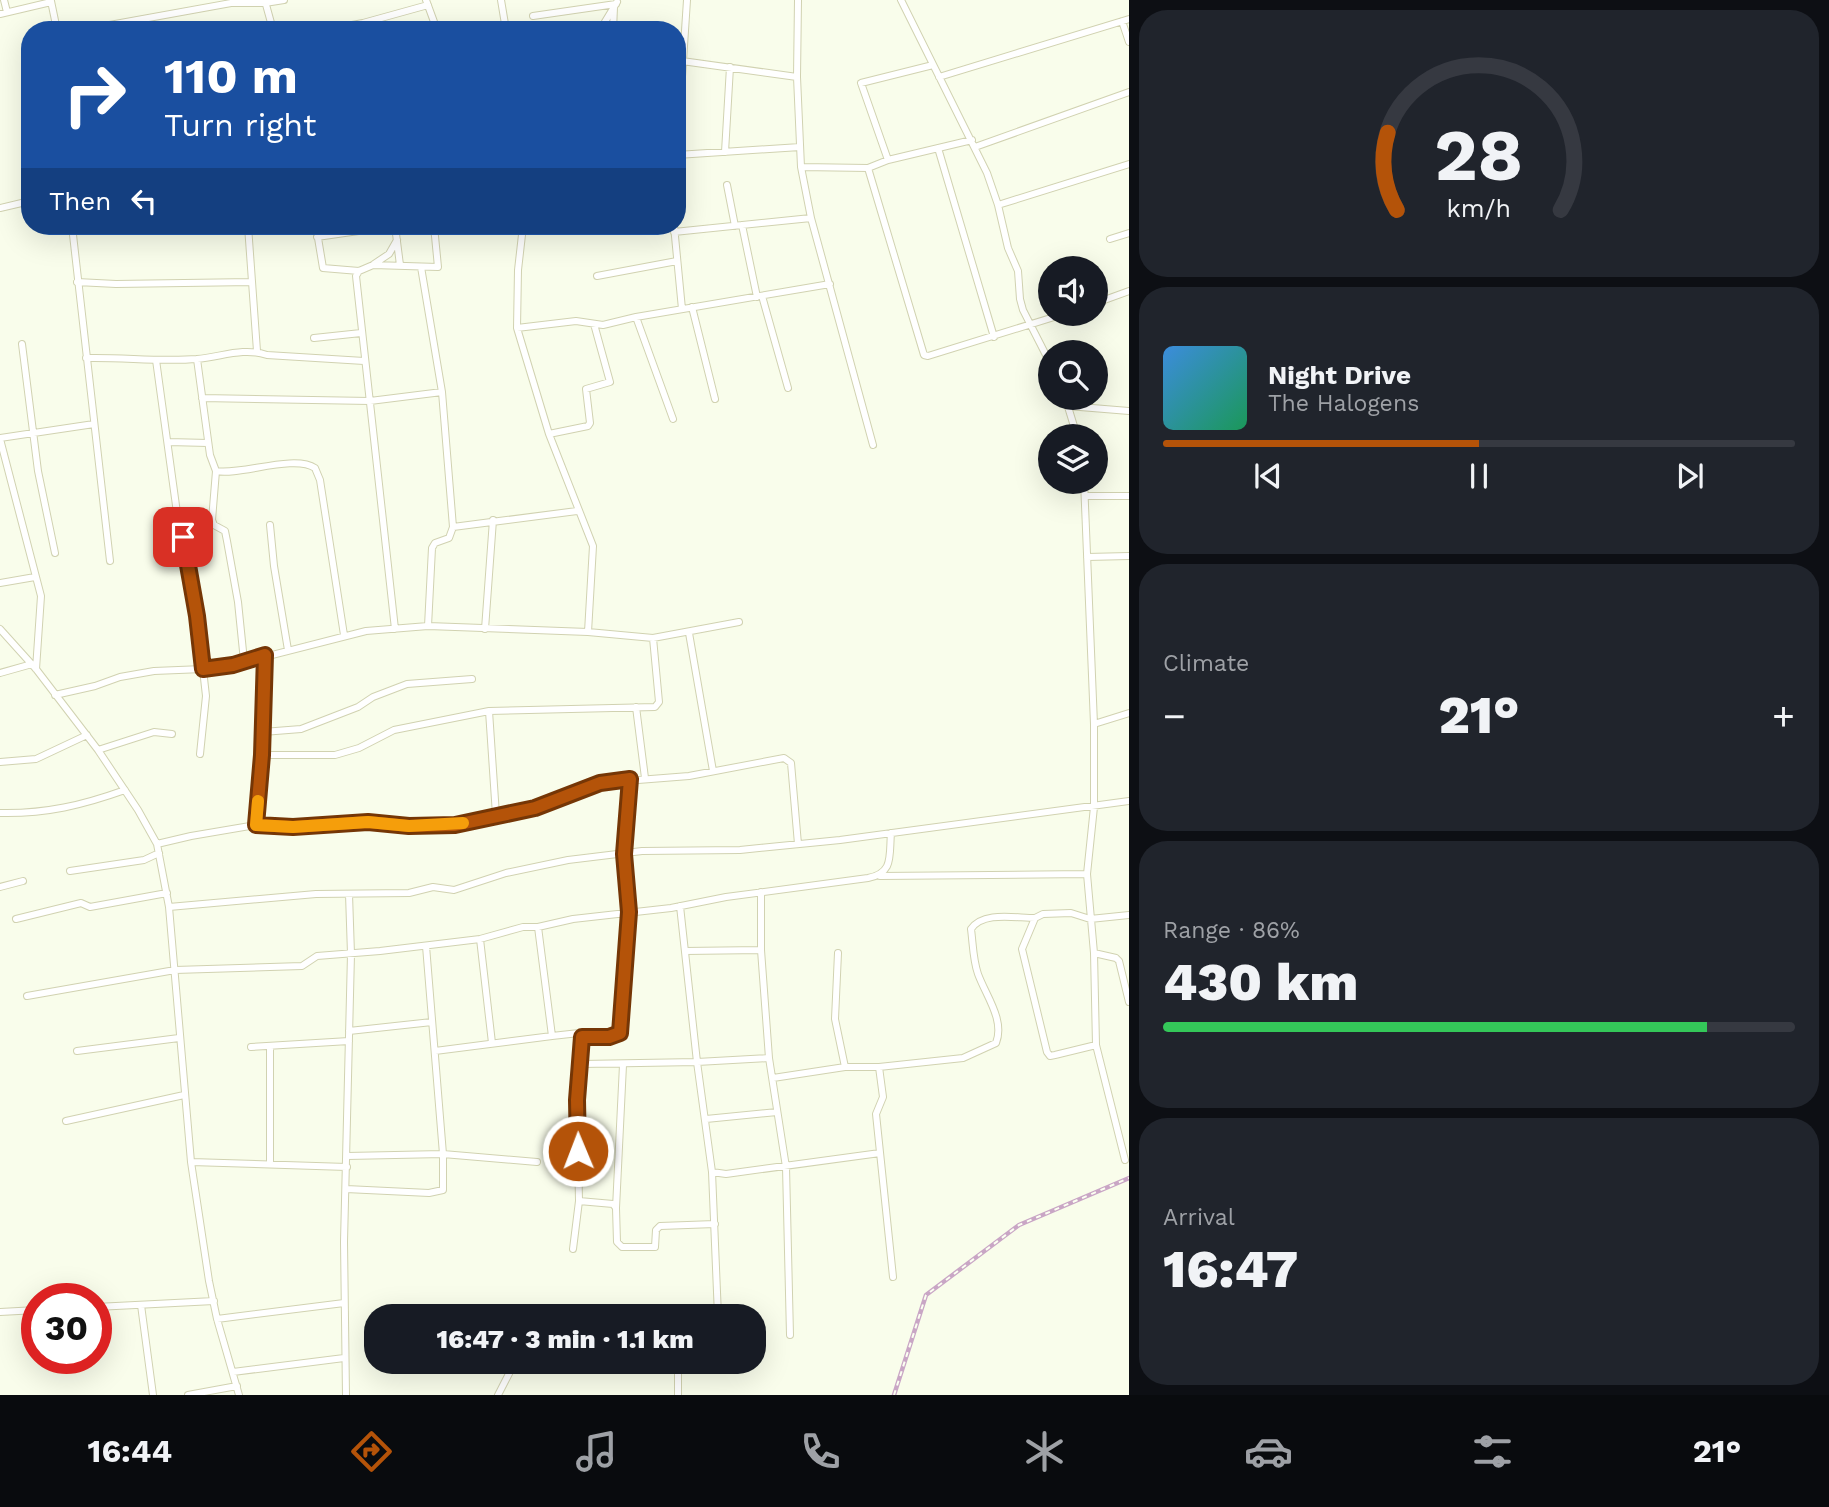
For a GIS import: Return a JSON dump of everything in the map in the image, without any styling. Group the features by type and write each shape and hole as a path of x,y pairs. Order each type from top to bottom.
{"street":[{"path":"4,0 4,13 51,1 55,21"},
{"path":"134,21 231,4 284,0"},
{"path":"502,0 505,21"},
{"path":"685,21 687,0"},
{"path":"798,0 797,77 801,167 811,218 873,446"},
{"path":"901,0 974,144 998,205 1008,248 1018,271 1020,299 1038,341"},
{"path":"265,2 270,21"},
{"path":"369,21 427,3 434,21"},
{"path":"533,16 616,4"},
{"path":"606,21 616,4"},
{"path":"939,78 1125,20 1129,42"},
{"path":"686,62 797,77"},
{"path":"888,160 861,83 933,65"},
{"path":"725,152 730,67"},
{"path":"801,167 868,167 938,148 974,144 1129,92"},
{"path":"686,154 800,147"},
{"path":"938,148 993,337"},
{"path":"998,205 1129,164"},
{"path":"868,167 922,353 928,356 1038,323"},
{"path":"727,185 788,388"},
{"path":"0,208 21,203"},
{"path":"686,228 811,218"},
{"path":"1110,239 1129,233"},
{"path":"73,235 110,561"},
{"path":"248,235 257,351"},
{"path":"331,235 317,237 323,268 359,271 389,254 397,240"},
{"path":"396,235 400,265"},
{"path":"373,265 436,268 439,265 435,235"},
{"path":"522,235 518,270 517,328 549,434 577,511 591,539 594,553 589,632"},
{"path":"675,235 682,309"},
{"path":"597,276 677,261"},
{"path":"421,267 442,392 453,527 449,538 435,542 432,548 428,626"},
{"path":"359,271 356,276 361,333 395,629"},
{"path":"77,282 252,282"},
{"path":"517,328 576,321 603,325 830,284"},
{"path":"1108,299 1129,292"},
{"path":"692,307 715,398"},
{"path":"636,317 673,419"},
{"path":"549,434 588,426 590,423 586,390 610,382 593,324"},
{"path":"314,338 361,333"},
{"path":"22,344 32,433 55,553"},
{"path":"86,358 197,359 257,351 267,355 364,361"},
{"path":"197,359 210,456 216,471 212,520 214,525 225,531 228,541 239,602 244,662"},
{"path":"156,360 178,520 187,558 203,669 206,696 200,754"},
{"path":"202,398 370,401 442,392"},
{"path":"1108,409 1129,411"},
{"path":"34,667 41,604 0,438 94,424"},
{"path":"168,442 208,443"},
{"path":"216,471 265,465 307,465 315,468 320,480 344,635"},
{"path":"1125,1160 1096,1045 1092,961 1094,953 1087,874 1094,807 1094,724 1086,496 1129,496"},
{"path":"453,527 577,511"},
{"path":"485,629 493,520"},
{"path":"270,525 288,650"},
{"path":"1087,558 1129,556"},
{"path":"0,583 35,577"},
{"path":"55,695 120,677 244,662 344,635 395,629 428,626 589,632 653,638 739,622"},
{"path":"0,629 34,667 98,750 157,844 169,907 191,1162 217,1319 239,1395"},
{"path":"689,633 713,771"},
{"path":"262,755 335,755 359,748 394,730 489,711 655,707 659,702 653,638"},
{"path":"256,825 262,755 265,655"},
{"path":"0,673 34,667"},
{"path":"263,732 301,729 407,684 472,679"},
{"path":"636,707 645,778"},
{"path":"489,711 496,815"},
{"path":"1094,724 1129,713"},
{"path":"98,750 154,733 172,734"},
{"path":"0,762 36,759 87,735"},
{"path":"157,844 191,835 256,825 293,827 368,822 409,826 455,825 535,808 600,783 689,776 783,758 791,763 798,844"},
{"path":"435,1051 579,1033 582,1037 609,1037 620,1033 629,912 624,854 630,779"},
{"path":"0,813 21,814 82,806 125,790"},
{"path":"169,907 264,898 409,893 433,887 454,890 506,873 557,861 652,850 750,850 891,834 1129,801"},
{"path":"880,876 889,859 891,834"},
{"path":"70,871 144,860 159,853"},
{"path":"27,996 175,970 302,966 317,956 480,939 523,927 538,927 573,919 880,876 1087,874"},
{"path":"0,887 23,881"},
{"path":"761,892 761,950 769,1058 786,1167 790,1335"},
{"path":"16,919 81,903 90,907 167,893"},
{"path":"346,1395 344,1357 351,954 349,894"},
{"path":"680,906 712,1172 718,1304"},
{"path":"773,1079 845,1067 879,1067 963,1058 996,1043 1000,1032 994,1009 977,971 971,929 975,923 991,917 1035,918 1043,914 1071,913 1090,919 1129,915"},
{"path":"1035,918 1022,949 1047,1052 1050,1056 1096,1045"},
{"path":"538,927 552,1036"},
{"path":"480,939 492,1043"},
{"path":"346,1189 429,1193 443,1190 443,1154 426,946"},
{"path":"685,951 761,950"},
{"path":"838,953 835,1019 845,1067"},
{"path":"1094,953 1119,961 1129,960"},
{"path":"1119,961 1129,1002"},
{"path":"349,1031 432,1022"},
{"path":"573,1249 579,1201 577,1100 582,1064 582,1037"},
{"path":"77,1051 179,1038"},
{"path":"250,1047 349,1041"},
{"path":"270,1046 270,1164"},
{"path":"582,1064 623,1065 769,1058"},
{"path":"623,1065 616,1208 618,1242 622,1247 655,1247 656,1230 660,1226 715,1224"},
{"path":"879,1067 883,1097 876,1114 893,1277"},
{"path":"66,1121 184,1095"},
{"path":"706,1119 777,1112"},
{"path":"712,1172 726,1174 880,1153"},
{"path":"347,1156 443,1154 537,1162"},
{"path":"191,1162 347,1167"},
{"path":"579,1201 608,1203 616,1208"},
{"path":"112,1306 214,1301"},
{"path":"217,1319 345,1303"},
{"path":"141,1305 153,1395"},
{"path":"0,1312 21,1311"},
{"path":"233,1372 344,1357"},
{"path":"498,1395 509,1374"},
{"path":"678,1374 678,1395"},
{"path":"188,1395 237,1387"}],"railway":[{"path":"894,1395 926,1295 1019,1225 1129,1178"}],"slow traffic":[{"path":"258,801 256,825 293,827 368,822 409,826 463,823"}],"route":[{"path":"183,537 203,669 233,665 265,655 262,755 256,825 293,827 368,822 409,826 455,825 535,808 600,783 630,779 624,854 629,912 620,1033 609,1037 582,1037 582,1064 577,1100 578,1151"}]}
